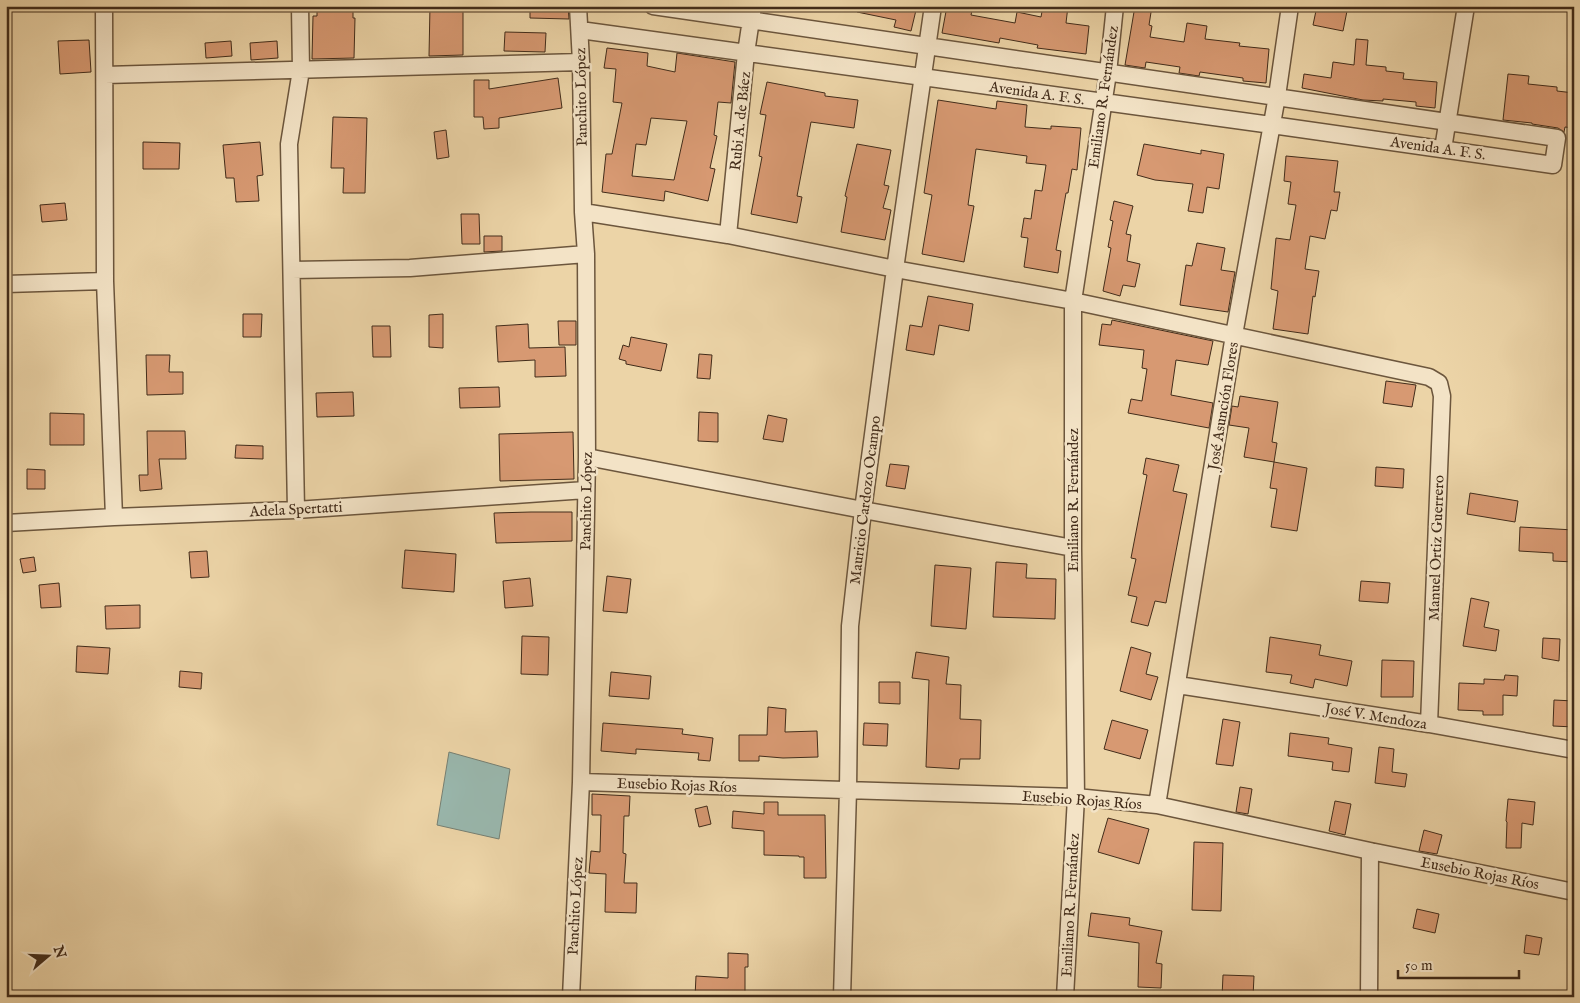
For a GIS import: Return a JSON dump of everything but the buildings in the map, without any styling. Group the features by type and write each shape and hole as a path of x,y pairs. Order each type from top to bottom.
{"street":[{"path":"104,6 105,281 114,517"},
{"path":"296,510 289,144 301,70 300,6"},
{"name":"Panchito López","path":"571,997 581,782 587,457 586,254 583,212 581,62 578,6"},
{"name":"Avenida A. F. S.","path":"580,30 1553,165 1557,138 928,47 752,14 653,6"},
{"name":"Mauricio Cardozo Ocampo","path":"842,997 848,790 850,626 863,510 895,269 933,6"},
{"name":"Emiliano R. Fernández","path":"1065,997 1076,797 1073,301 1102,102 1108,73 1115,6"},
{"name":"José Asunción Flores","path":"1157,805 1234,335 1277,96 1290,6"},
{"path":"1443,149 1466,6"},
{"name":"Rubi A. de Báez","path":"728,235 746,53 752,14"},
{"path":"105,75 581,62"},
{"path":"583,212 728,235 895,269 1073,301 1234,335"},
{"path":"292,270 410,268 586,254"},
{"path":"6,284 105,281"},
{"name":"Manuel Ortiz Guerrero","path":"1234,335 1429,377 1439,383 1442,396 1429,724"},
{"path":"587,457 1073,548"},
{"name":"Adela Spertatti","path":"6,523 296,510 586,490"},
{"name":"José V. Mendoza","path":"1178,685 1429,724 1574,750"},
{"name":"Eusebio Rojas Ríos","path":"581,782 1076,797 1157,805 1370,851 1574,892"},
{"path":"1369,997 1370,851"}],"water":[{"path":"449,752 510,769 499,839 437,825"}]}
